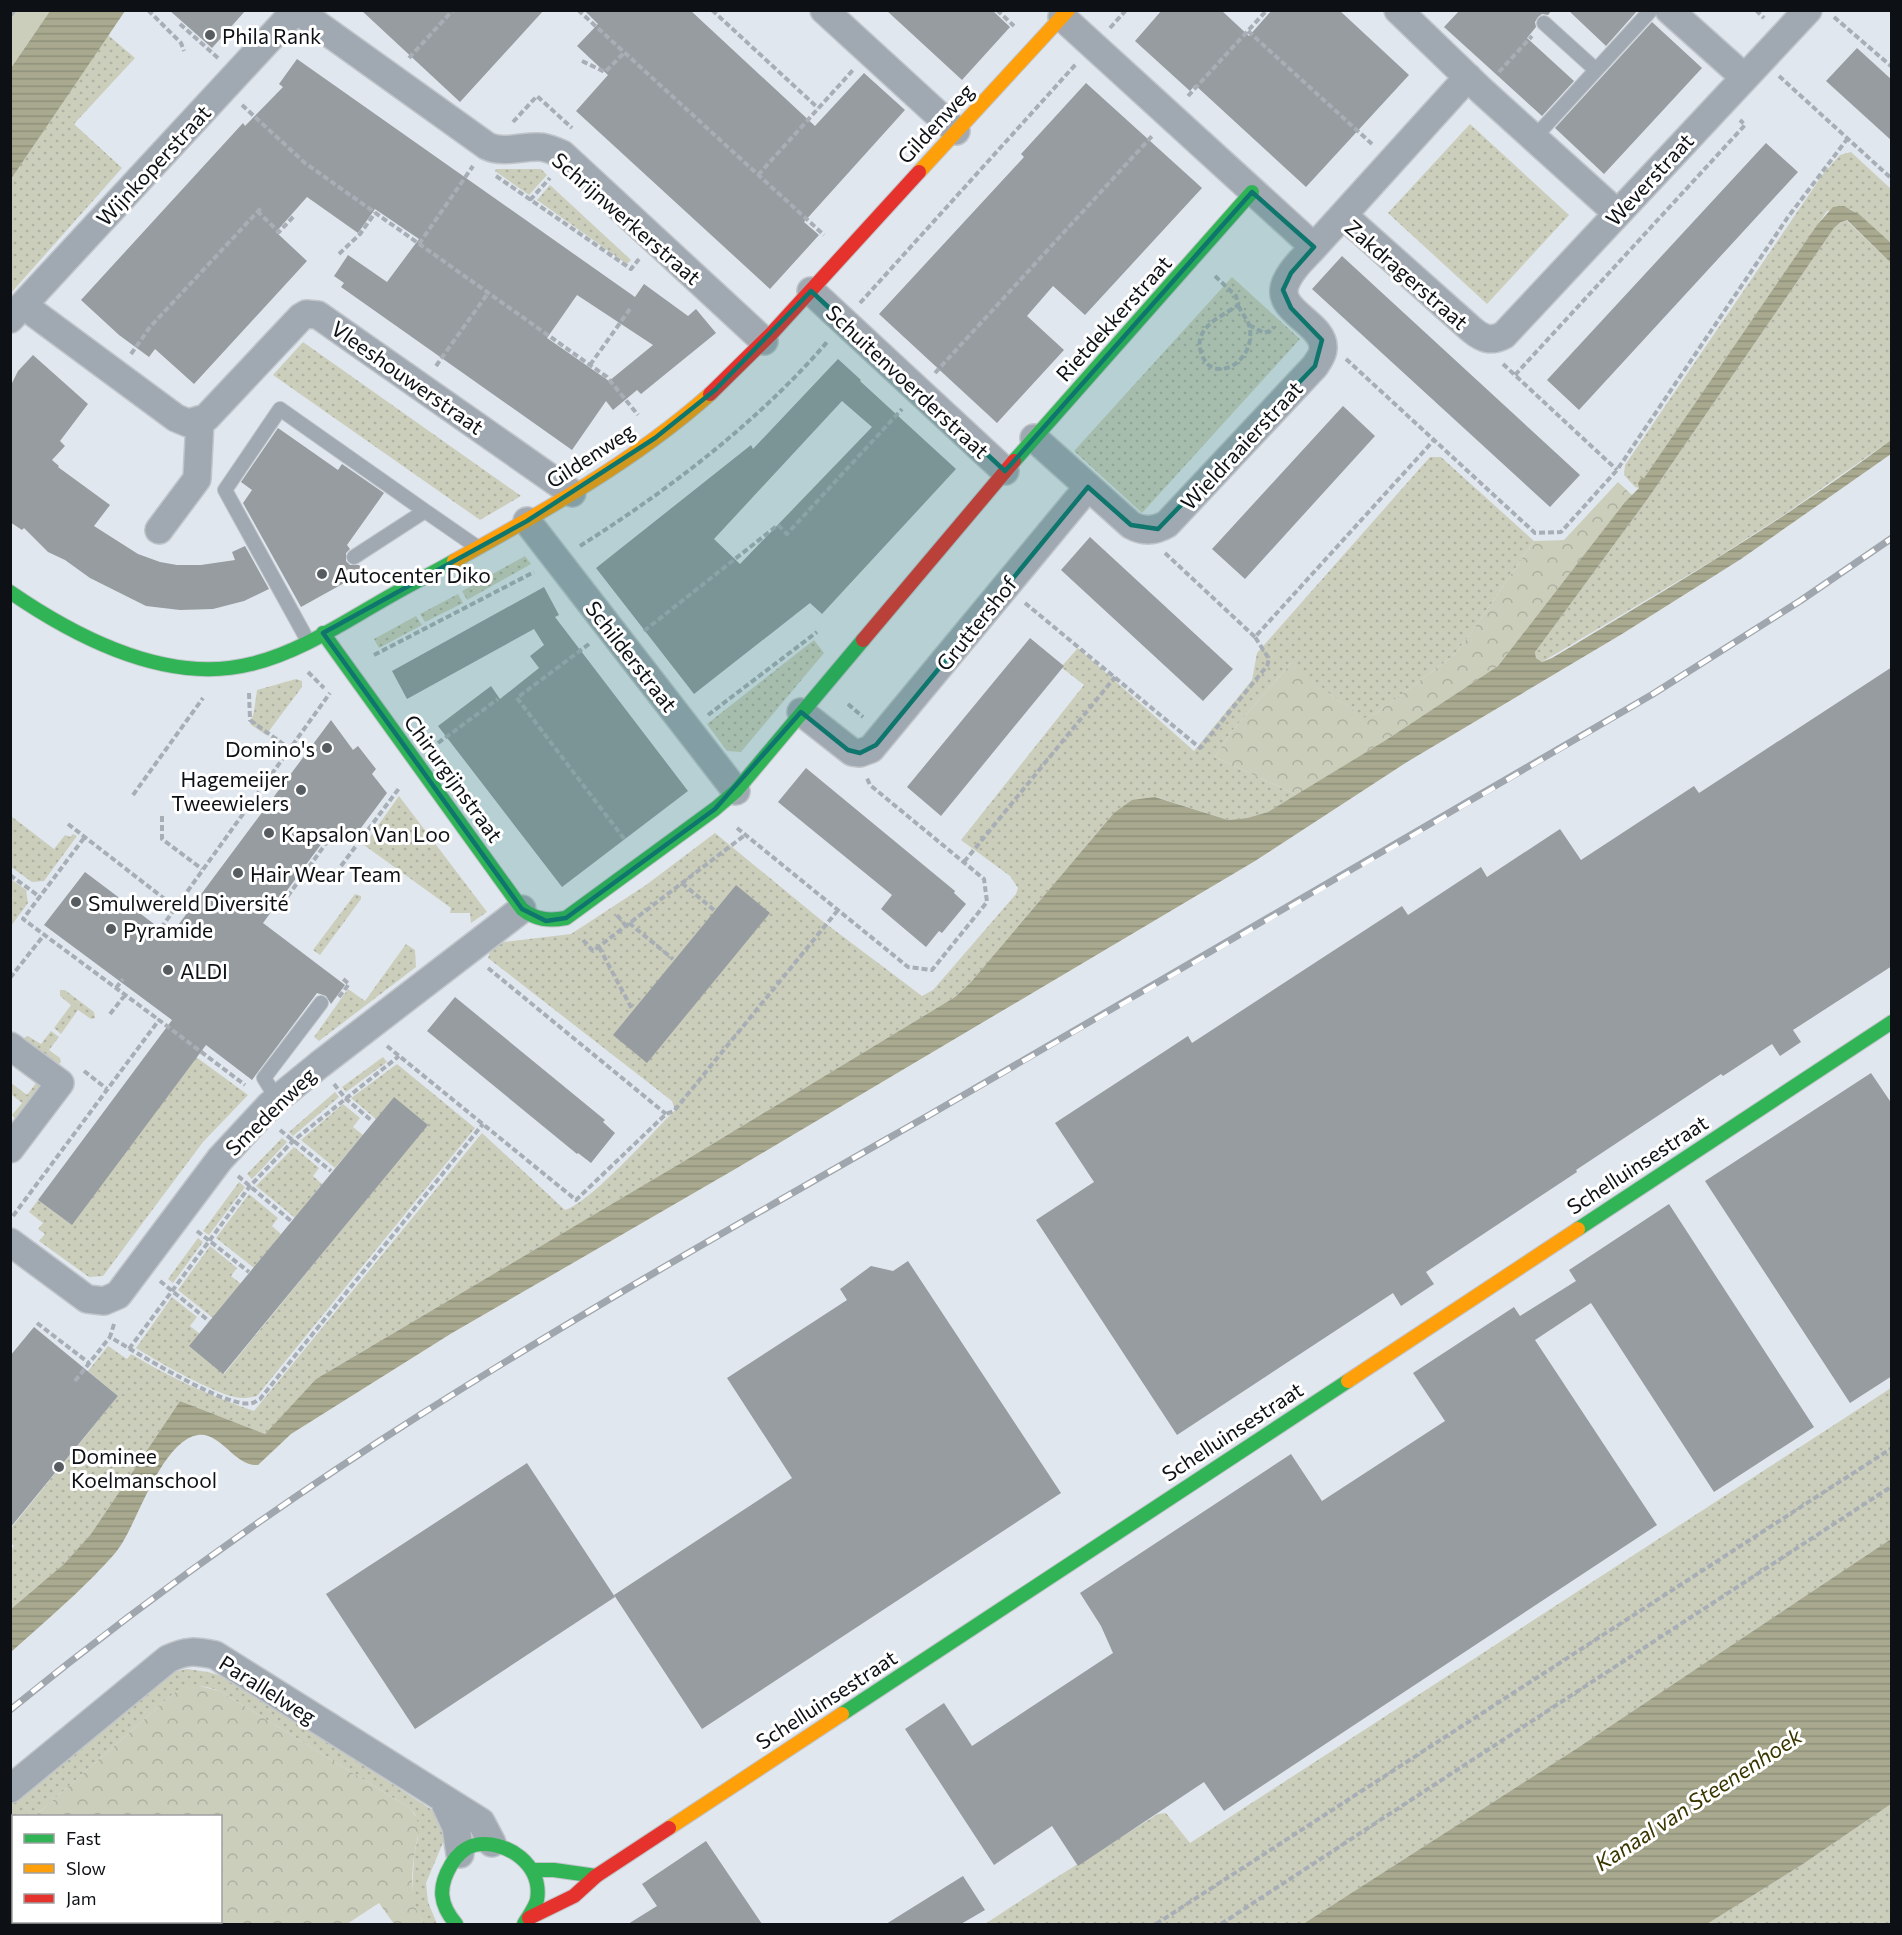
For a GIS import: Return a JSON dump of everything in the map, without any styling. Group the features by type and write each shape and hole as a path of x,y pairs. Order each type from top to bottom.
{"street":[{"name":"Schrijnwerkerstraat","path":"296,10 493,148 537,147 562,154 764,341"},
{"name":"Wijnkoperstraat","path":"17,312 296,10"},
{"path":"824,10 956,131"},
{"path":"1669,10 1753,68"},
{"name":"Weverstraat","path":"1487,339 1492,340 1503,334 1808,10"},
{"name":"Zakdragerstraat","path":"1065,14 1170,117 1314,247 1343,215 1472,330 1487,339"},
{"name":"Gildenweg","path":"10,592 81,638 122,654 156,662 196,667 232,668 267,659 308,641 478,549 572,493 654,438 715,390 811,291 1065,14"},
{"path":"1413,16 1475,84 1617,213"},
{"path":"1343,215 1390,162 1475,84"},
{"name":"Rietdekkerstraat","path":"1005,471 1252,192"},
{"path":"1314,247 1286,281 1284,295 1291,308 1317,332 1322,340 1323,349"},
{"name":"Schuitenvoerderstraat","path":"811,291 1005,471"},
{"path":"17,312 117,374 176,418 188,423 200,421 197,479 159,530"},
{"name":"Vleeshouwerstraat","path":"200,421 206,418 295,322 306,314 318,315 572,493"},
{"name":"Wieldraaierstraat","path":"1150,530 1167,524 1315,366 1323,349"},
{"path":"1034,438 1131,525 1150,530"},
{"path":"522,909 534,918 546,921 566,918 715,809 736,791 1005,471"},
{"name":"Gruttershof","path":"860,753 871,749 884,734 1088,487"},
{"name":"Schilderstraat","path":"527,521 736,791"},
{"name":"Chirurgijnstraat","path":"323,633 522,909"},
{"path":"801,712 848,750 860,753"},
{"name":"Smedenweg","path":"104,1301 118,1295 220,1159 270,1106 366,1028 522,909"},
{"name":"Schelluinsestraat","path":"527,1921 580,1893 596,1876 1892,1022"},
{"path":"10,1046 60,1083 10,1149"},
{"path":"10,1242 82,1296 98,1302 104,1301"},
{"name":"Parallelweg","path":"10,1789 168,1659 183,1652 199,1652 215,1656 481,1822 492,1843"},
{"path":"443,1799 456,1827 460,1854"},
{"path":"456,1924 445,1908 442,1885 446,1873 460,1854 480,1844 492,1843 516,1851 532,1870 536,1879 537,1899 527,1921"},
{"path":"532,1870 554,1870 596,1876"}],"lane":[{"path":"1534,138 1652,10"},
{"path":"1544,23 1596,70"},
{"path":"308,641 225,490 280,409 478,549"},
{"path":"354,557 425,511"},
{"path":"270,1106 264,1078 321,1003"}],"path":[{"path":"10,16 15,10"},
{"path":"148,10 181,43 184,51"},
{"path":"390,78 453,10"},
{"path":"578,10 830,240"},
{"path":"712,10 818,108"},
{"path":"642,862 517,698 618,637 778,525 787,534 1267,10"},
{"path":"1756,10 1767,21"},
{"path":"1826,10 1892,67"},
{"path":"1475,84 1544,23"},
{"path":"180,24 305,163 607,377 654,438"},
{"path":"1248,31 1390,162"},
{"path":"758,175 869,51"},
{"path":"582,61 605,72 624,53"},
{"path":"1753,68 1848,138 1892,179"},
{"path":"1515,375 1745,125 1733,114"},
{"path":"1323,349 1346,359 1535,533 1561,532 1617,470 1788,217 1848,138"},
{"path":"117,374 150,327 262,207"},
{"path":"257,212 279,232 294,216"},
{"path":"339,254 360,234 375,213"},
{"path":"1195,257 1236,296 1238,305 1249,325 1250,345 1245,356 1236,366 1226,369 1217,368 1202,356 1199,345 1202,334 1213,321 1238,305"},
{"path":"422,386 488,293"},
{"path":"590,365 630,309"},
{"name":"Zakdragerstraat","path":"1487,339 1498,360 1617,470"},
{"path":"1255,637 1434,440"},
{"path":"1005,587 1200,748 1266,666 1269,659 1255,637 1166,555 1150,530"},
{"path":"689,729 817,632"},
{"path":"306,671 336,704"},
{"path":"964,862 1115,677"},
{"path":"824,685 884,734"},
{"path":"249,686 250,720 290,749"},
{"path":"133,795 209,690"},
{"path":"341,866 397,789 498,699"},
{"path":"715,809 908,966 932,970 987,902 984,879 870,785 862,767 860,753"},
{"path":"397,789 404,798"},
{"path":"162,816 162,839 202,869"},
{"path":"68,824 175,907"},
{"path":"566,918 593,951 745,835"},
{"path":"84,838 23,919 270,1106 293,1141 332,1171"},
{"path":"277,911 327,842"},
{"path":"10,874 40,897"},
{"path":"682,884 714,910"},
{"path":"366,1028 576,1200 666,1114 674,1111 838,910"},
{"path":"630,923 673,959"},
{"path":"10,978 44,935"},
{"path":"599,947 632,1009"},
{"path":"467,951 666,1114"},
{"path":"116,988 123,979"},
{"path":"110,1014 125,995"},
{"path":"10,1219 159,1020"},
{"name":"Smedenweg","path":"129,1349 250,1186 293,1141 399,1056"},
{"path":"319,1065 345,1098 372,1121"},
{"path":"82,1070 107,1089"},
{"path":"110,1337 176,1376 210,1392 240,1403 251,1404 260,1399 483,1124"},
{"path":"220,1159 291,1221"},
{"path":"177,1216 249,1272"},
{"path":"141,1266 209,1321"},
{"path":"75,1381 110,1337 114,1328 113,1318 104,1301"},
{"path":"37,1323 89,1364"},
{"path":"1156,1924 1892,1448"},
{"path":"1221,1924 1892,1486"}],"highlighted area":[{"path":"1252,192 1314,247 1291,273 1283,290 1291,308 1322,340 1315,366 1158,529 1131,525 1088,487 876,745 860,753 848,750 801,712 715,809 566,918 546,921 522,909 323,633 527,521 655,438 715,390 811,291 1005,471"}],"green space":[{"path":"10,11 50,11 11,68"},
{"path":"108,35 135,58 74,124 122,168 11,293 11,179"},
{"path":"1470,124 1569,215 1487,304 1388,213"},
{"path":"1851,152 1891,189 1891,243 1851,209 1827,211 1644,478 1642,477 1639,488 1635,487 1624,475 1625,465 1823,174 1840,155"},
{"path":"496,169 541,169 547,175 529,195 495,171"},
{"path":"550,185 631,260 627,264 537,200"},
{"path":"1845,219 1891,263 1891,440 1785,514 1712,561 1542,662 1536,658 1535,652 1649,497 1834,228"},
{"path":"1232,277 1300,339 1142,513 1074,451"},
{"path":"303,342 521,496 480,520 273,375"},
{"path":"1430,457 1441,457 1534,541 1453,656 1375,714 1364,719 1291,663 1232,731 1215,757 1297,795 1268,812 1228,820 1156,797 1114,813 971,982 955,997 681,1163 316,1379 265,1434 180,1401 91,1534 64,1564 11,1609 11,1550 14,1546 11,1543 11,1528 118,1396 88,1371 108,1346 127,1359 131,1354 191,1386 254,1411 482,1133 565,1210 590,1195 675,1110 672,1101 488,958 491,950 504,942 571,934 646,885 715,833 821,920 922,996 933,990 1016,894 1018,888 1010,876 961,840 1084,685 1061,667 1078,648 1194,751 1252,680 1257,653"},
{"path":"1618,482 1633,496 1626,501 1498,666 1297,795 1215,757 1232,731 1292,662 1336,699 1364,718 1375,714 1453,656 1534,541 1564,540"},
{"path":"525,556 531,564 467,600 462,591"},
{"path":"458,594 463,603 425,622 420,614"},
{"path":"416,616 422,625 379,648 374,639"},
{"path":"814,640 824,653 741,752 727,751 707,724"},
{"path":"296,679 302,681 302,687 266,735 250,724 257,690"},
{"path":"399,796 487,912 471,923 470,913 450,913 451,908 364,845"},
{"path":"11,816 54,849 65,835 77,836 44,881 32,882 11,867"},
{"path":"11,879 26,890 28,903 11,926"},
{"path":"355,894 361,896 361,899 320,955 313,950"},
{"path":"406,944 415,950 416,967 319,1041 314,1037 348,989 365,1001"},
{"path":"60,990 65,990 94,1012 95,1018 91,1019 78,1010 61,1034 54,1028 71,1005 60,996"},
{"path":"51,1031 59,1037 49,1050 60,1058 61,1062 58,1065 24,1041 28,1036 41,1044"},
{"path":"192,1054 248,1095 203,1142 103,1276 89,1277 39,1241 45,1234 38,1229 43,1223 29,1212 38,1200 71,1224"},
{"path":"383,1057 387,1062 346,1092 342,1087"},
{"path":"397,1064 475,1128 257,1396 233,1397 220,1392 189,1378 136,1348 172,1297 197,1317 190,1326 200,1334 224,1374 427,1125 393,1098 376,1119 351,1098"},
{"path":"10,1082 27,1095 36,1083 42,1085 16,1120 12,1115 22,1103 11,1094"},
{"path":"335,1092 339,1097 293,1136 289,1132"},
{"path":"343,1104 360,1118 353,1127 363,1135 335,1168 301,1140"},
{"path":"282,1138 287,1142 252,1179 247,1174"},
{"path":"294,1147 319,1168 313,1176 322,1184 295,1218 256,1186"},
{"path":"239,1182 245,1187 209,1235 203,1231"},
{"path":"249,1194 278,1218 272,1226 281,1234 254,1268 216,1238"},
{"path":"198,1238 203,1242 173,1283 168,1279"},
{"path":"210,1246 237,1268 231,1276 241,1284 213,1318 178,1290"},
{"path":"1891,1388 1891,1539 1576,1749 1303,1924 985,1924 1158,1814 1166,1813 1190,1843"},
{"path":"187,1669 229,1678 440,1815 445,1838 426,1883 428,1902 437,1924 424,1924 412,1898 414,1855 418,1838 415,1814 408,1807 220,1691 208,1688 197,1686 174,1693 36,1815 12,1815 11,1838 11,1800 173,1672"},
{"path":"195,1685 220,1691 408,1807 418,1824 412,1883 416,1909 424,1924 394,1924 379,1903 347,1924 66,1923 222,1923 222,1815 36,1815 174,1693"},
{"path":"1891,1804 1891,1924 1707,1924 1803,1864"}],"water":[{"path":"50,11 125,11 11,179 11,68"},
{"path":"1844,206 1860,215 1891,243 1891,263 1847,220 1834,228 1649,497 1535,652 1536,658 1542,662 1552,658 1682,580 1809,499 1891,440 1891,454 1741,559 1622,634 1407,762 1255,861 737,1168 452,1333 291,1434 258,1465 242,1461 214,1439 206,1436 198,1435 186,1440 164,1463 124,1540 114,1554 74,1595 11,1652 11,1609 64,1564 91,1534 180,1401 265,1434 316,1379 681,1163 955,997 971,982 1114,813 1132,800 1155,797 1228,820 1268,812 1386,740 1498,666 1625,502 1639,488 1638,483 1642,477 1644,478 1817,225 1833,207"},
{"name":"Kanaal van Steenenhoek","path":"1891,1539 1891,1804 1803,1864 1707,1924 1303,1924 1576,1749"}],"building":[{"name":"Phila Rank","path":"169,10 246,10 212,48"},
{"path":"361,10 544,10 460,102"},
{"path":"584,10 690,10 815,126 864,73 905,110 804,222 819,235 770,289 576,111 608,75 577,46 598,24"},
{"path":"886,10 992,10 1010,27 962,80"},
{"path":"1162,10 1221,10 1249,36 1272,10 1339,10 1409,75 1306,187 1195,85 1190,91 1135,41"},
{"path":"1460,10 1552,10 1548,15 1542,14 1538,17 1535,22 1536,27 1527,38 1574,81 1542,116 1444,27"},
{"path":"1568,10 1638,10 1606,46"},
{"path":"1652,22 1702,68 1604,174 1555,128"},
{"path":"1857,48 1892,80 1892,141 1826,81"},
{"path":"297,59 635,297 644,284 688,316 696,309 716,333 641,394 637,390 613,410 606,401 572,450 341,287 344,283 334,276 348,255 387,282 419,239 375,209 358,233 307,197 276,232 307,261 194,384 155,349 149,357 119,335 81,300 243,123 245,126 283,87 279,84","holes":["577,295 653,345 609,381 547,338"]},
{"path":"1086,83 1202,188 1085,315 1053,286 1027,316 1064,350 997,423 879,314 1024,157 1021,154"},
{"path":"1766,143 1798,172 1579,410 1547,380"},
{"path":"1342,256 1580,475 1550,507 1312,289"},
{"path":"33,355 88,404 60,441 65,446 52,460 58,467 110,505 94,526 138,554 177,565 201,565 235,560 232,552 245,546 269,589 244,601 213,609 180,610 146,606 90,578 65,560 48,552 24,528 22,530 10,522 10,387 18,371"},
{"path":"838,359 956,469 822,614 810,603 694,694 596,568 751,445 753,449","holes":["842,401 872,427 740,564 714,539"]},
{"path":"1343,406 1375,436 1245,579 1212,549"},
{"path":"278,428 338,470 342,464 384,493 347,545 350,549 346,553 346,561 350,565 359,565 364,572 301,607 243,503 252,490 241,482"},
{"path":"1090,537 1233,669 1203,701 1061,570"},
{"path":"544,587 559,615 555,617 688,791 562,887 438,726 491,686 500,699 539,668 530,656 544,645 534,629 407,699 392,671"},
{"path":"1030,638 1064,666 941,816 907,787"},
{"path":"1892,667 1892,966 1793,1030 1801,1042 1780,1056 1772,1044 1723,1076 1721,1074 1426,1272 1434,1284 1401,1306 1393,1293 1177,1435 1036,1220 1094,1182 1055,1123 1188,1036 1192,1043 1402,906 1408,915 1481,867 1487,877 1560,829 1581,860 1694,786 1699,793"},
{"path":"331,720 353,750 358,746 376,769 372,774 387,793 352,840 340,831 331,843 325,839 263,923 345,985 331,1004 326,996 317,993 252,1080 206,1045 72,1225 38,1200 172,1020 44,925 85,872 170,936"},
{"path":"806,768 955,891 954,893 966,904 942,933 939,931 926,947 881,909 892,895 778,802"},
{"path":"736,885 770,913 647,1063 613,1035"},
{"path":"455,997 605,1120 603,1122 615,1133 591,1163 427,1031"},
{"path":"1871,1073 1892,1104 1892,1376 1850,1403 1705,1181"},
{"path":"394,1097 428,1125 223,1374 189,1346"},
{"path":"1669,1204 1814,1427 1714,1492 1591,1303 1535,1340 1657,1525 1224,1811 1204,1782 1078,1866 1052,1826 994,1865 905,1729 944,1703 972,1746 1113,1653 1101,1626 1080,1593 1291,1454 1322,1501 1445,1421 1413,1373 1514,1307 1520,1316 1576,1281 1569,1270"},
{"path":"908,1261 1061,1493 702,1729 614,1595 792,1478 727,1378 847,1300 840,1289 871,1266 893,1271"},
{"path":"34,1327 118,1396 10,1528 10,1356"},
{"path":"527,1463 615,1597 415,1729 326,1594"},
{"path":"706,1841 762,1924 628,1924 657,1906 642,1884"},
{"path":"963,1876 985,1910 961,1924 886,1924"}],"railway":[{"path":"10,1710 109,1631 211,1556 314,1484 483,1376 674,1262 1202,958 1653,694 1800,601 1892,538"}],"traffic: fast":[{"path":"1014,461 1252,192"},
{"path":"10,592 64,626 124,653 156,663 188,668 220,669 251,664 301,646 454,561"},
{"path":"323,633 522,909 532,915 548,919 566,918 715,809 736,791 863,640"},
{"path":"1578,1229 1892,1022"},
{"path":"842,1714 1348,1381"},
{"path":"456,1924 446,1909 442,1895 447,1873 455,1858 464,1850 471,1846 487,1844 499,1846 520,1857 534,1876 537,1900 524,1924"},
{"path":"532,1870 554,1870 596,1876"}],"traffic: slow":[{"path":"919,172 1068,10"},
{"path":"454,561 587,485 651,442 710,394"},
{"path":"1348,1381 1578,1229"},
{"path":"669,1828 842,1714"}],"traffic: jam":[{"path":"710,394 772,333 919,172"},
{"path":"863,640 1014,461"},
{"path":"529,1918 574,1896 596,1876 669,1828"}],"place":[{"name":"Phila Rank","path":"210,35"},
{"name":"Autocenter Diko","path":"322,574"},
{"name":"Domino's","path":"327,748"},
{"name":"Hagemeijer Tweewielers","path":"301,790"},
{"name":"Kapsalon Van Loo","path":"269,833"},
{"name":"Hair Wear Team","path":"238,873"},
{"name":"Smulwereld Diversité","path":"76,902"},
{"name":"Pyramide","path":"111,929"},
{"name":"ALDI","path":"168,970"},
{"name":"Dominee Koelmanschool","path":"59,1467"}]}
